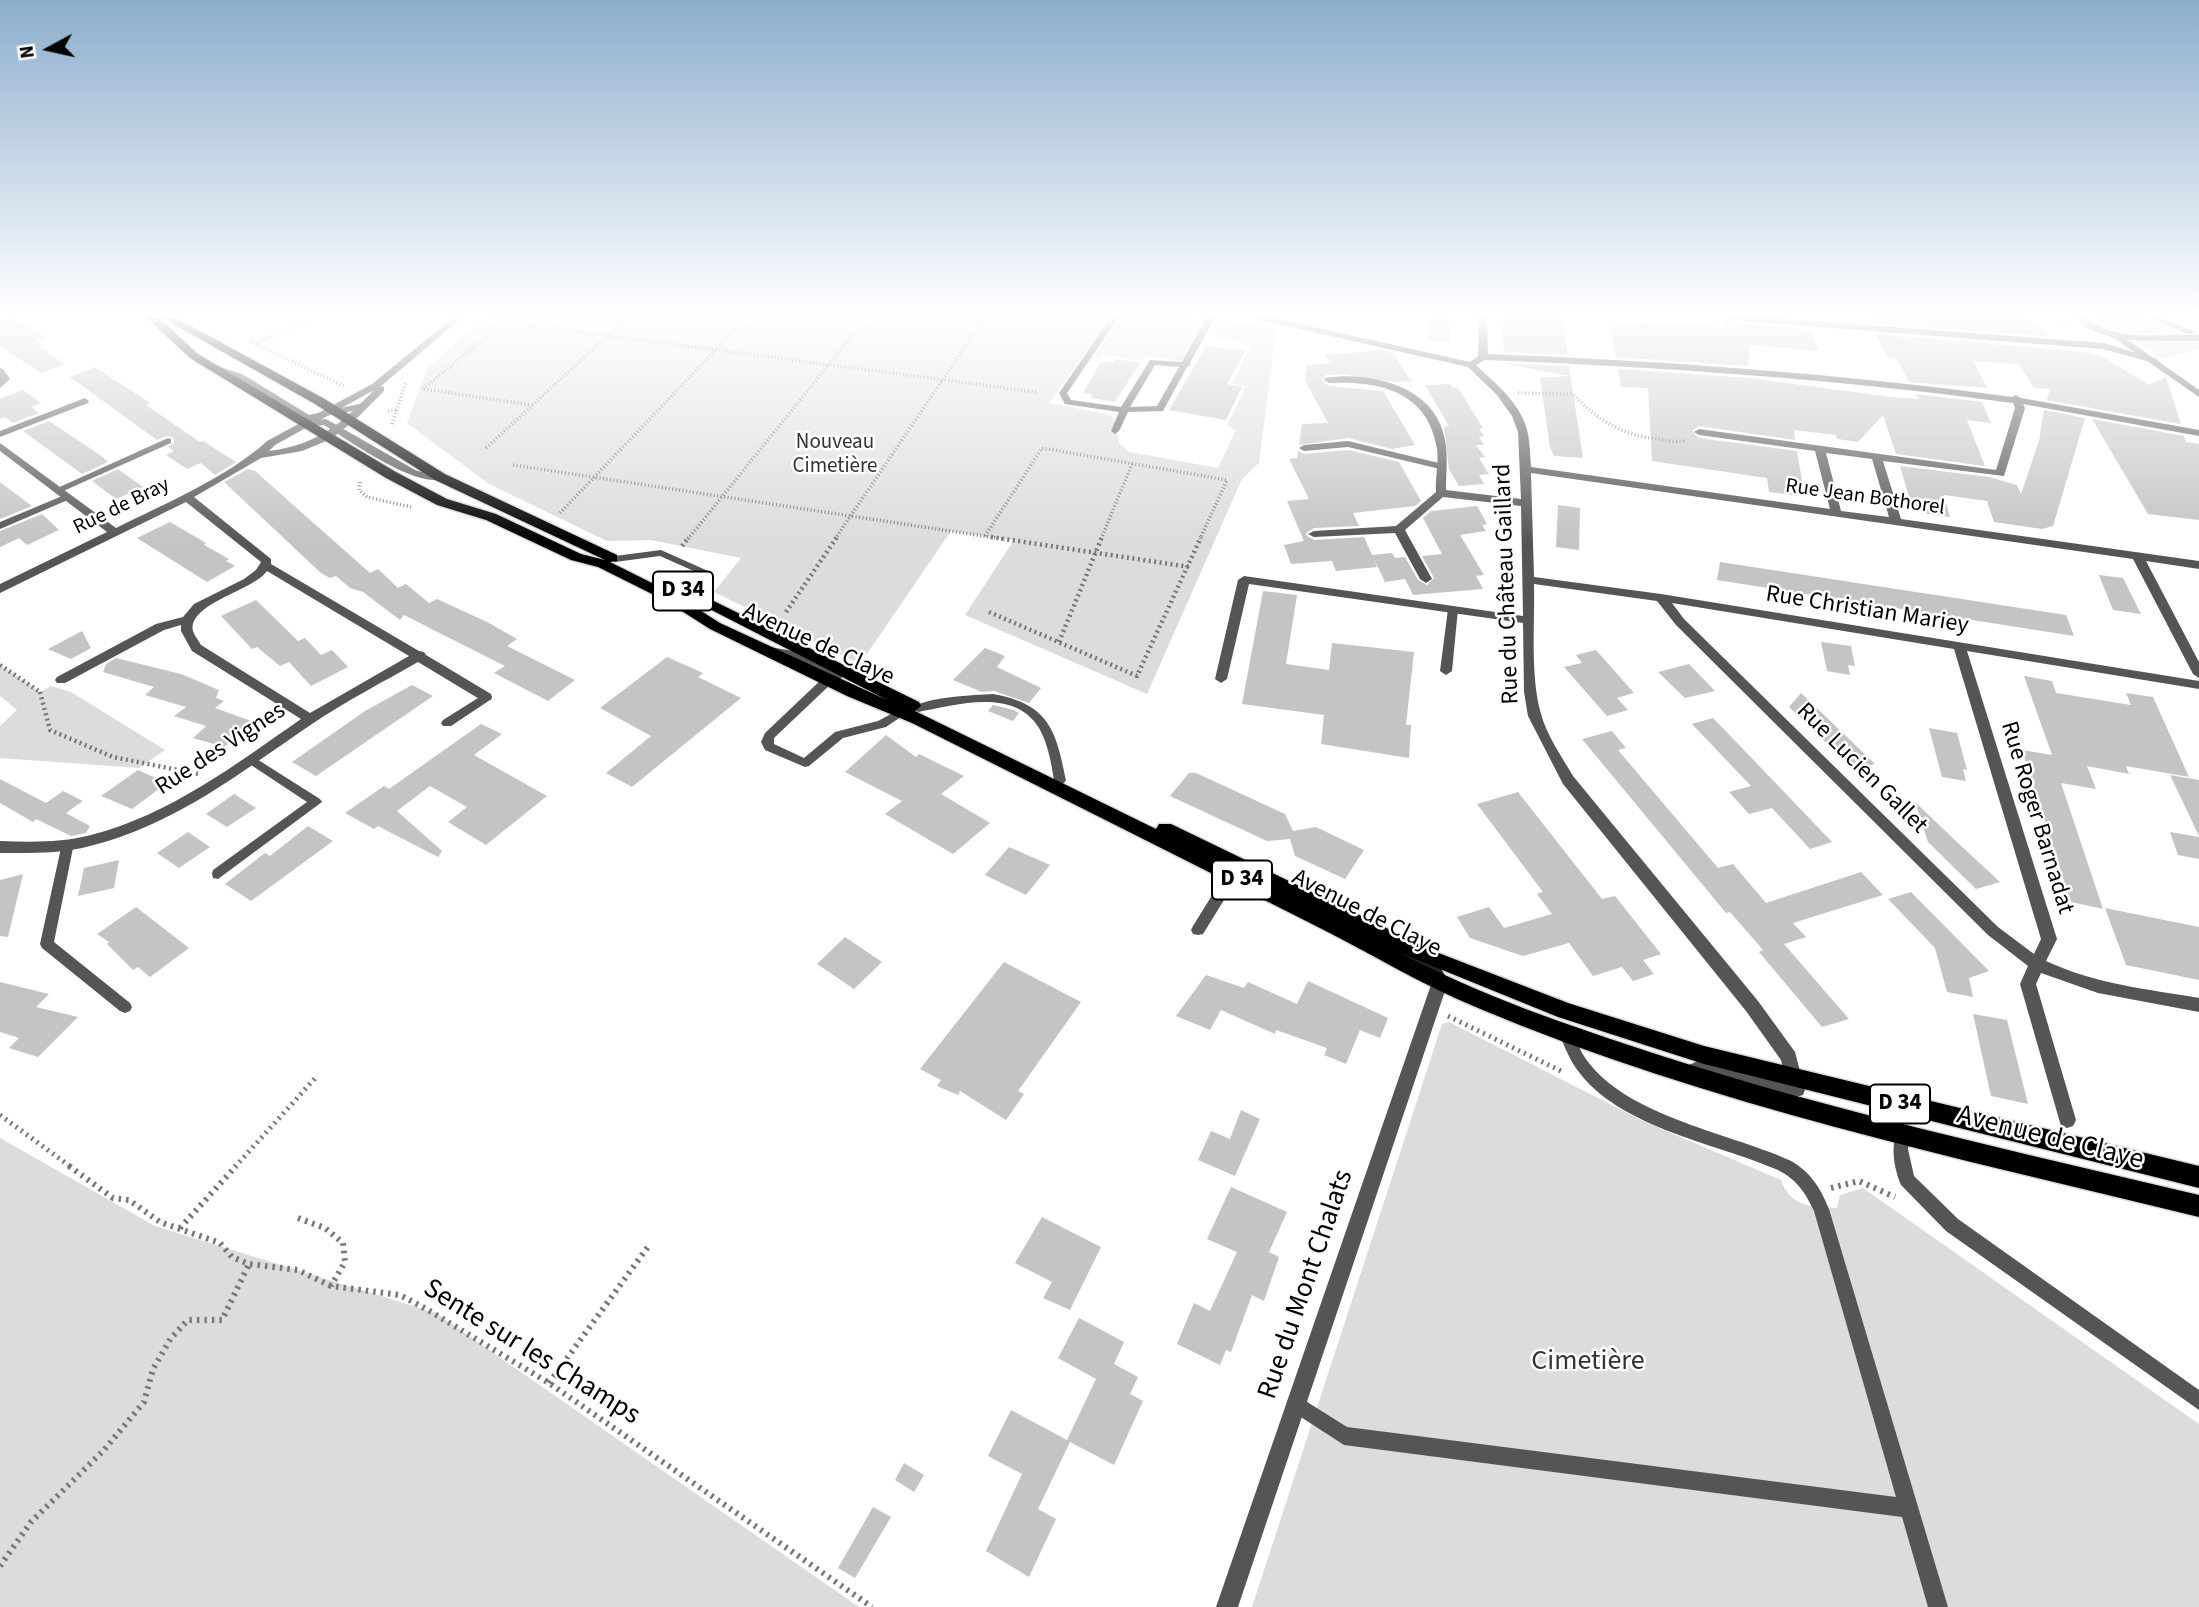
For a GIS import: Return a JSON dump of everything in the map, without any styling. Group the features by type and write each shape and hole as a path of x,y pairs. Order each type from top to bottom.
{"main road":[{"name":"Avenue de Claye","path":"254,392 307,425 334,434 442,502 491,517 576,557 603,565 671,598 715,626 828,680 910,710 1429,958 1565,1011 1704,1055 2199,1177"},
{"name":"Avenue de Claye","path":"303,392 319,401 330,412 349,420 440,477 684,591 773,627 879,688 910,710 1440,982 1566,1033 1686,1074 1903,1134 2195,1206"},
{"name":"Avenue de Claye","path":"1390,938 1434,972 1440,982"},
{"name":"Avenue de Claye","path":"1440,982 1453,980 1542,1016 1565,1011"}],"street":[{"path":"264,392 304,417 363,406"},
{"path":"319,401 348,396 355,392"},
{"name":"Rue de Bray","path":"0,589 113,531 187,497 258,455 271,443 365,392"},
{"name":"Rue de Bray","path":"258,455 315,445 334,434 378,392"},
{"path":"1406,392 1430,413 1442,449 1441,493"},
{"path":"1968,392 2016,398 2199,433"},
{"name":"Rue du Château Gaillard","path":"1500,393 1517,416 1523,432 1530,692 1535,716 1568,780 1752,1006 1789,1057 1795,1077"},
{"path":"1699,432 2000,474 2020,408 2016,398"},
{"path":"334,434 414,474 440,477"},
{"path":"0,446 113,531"},
{"path":"1820,449 1836,513"},
{"path":"1877,457 1896,522"},
{"name":"Rue Jean Bothorel","path":"1526,469 2199,565"},
{"path":"1314,534 1399,529 1441,493 1526,503"},
{"path":"187,497 262,555 267,566 420,655 486,697"},
{"path":"1399,529 1426,579"},
{"path":"2138,556 2199,674"},
{"path":"61,680 160,627 187,620 199,607 261,573 267,566"},
{"path":"1221,679 1244,580 1527,620"},
{"name":"Rue Christian Mariey","path":"1528,580 1661,598 2199,685"},
{"name":"Rue Lucien Gallet","path":"1661,598 1680,622 1993,931 2038,965 2057,974 2199,1005"},
{"name":"Rue des Vignes","path":"0,847 68,848 138,827 189,801 310,719 196,648 184,630 187,620"},
{"name":"Rue Roger Barnadat","path":"1959,647 2049,939 2028,984 2067,1120"},
{"path":"770,652 789,654 865,691 879,688"},
{"path":"310,719 420,655"},
{"name":"Rue du Mont Chalats","path":"1227,1607 1440,982"},
{"name":"Avenue de Claye","path":"1686,1074 1700,1067 1787,1091 1797,1090 1795,1077"}],"lane":[{"path":"1064,392 1068,402 1126,411 1160,409 1170,392"},
{"path":"1115,431 1133,392"},
{"path":"0,434 85,401"},
{"path":"0,526 168,441"},
{"path":"1304,448 1348,444 1440,466"},
{"path":"672,558 682,546"},
{"path":"615,559 661,552 703,571 684,591"},
{"path":"1447,671 1454,609"},
{"path":"828,680 769,736 769,747 805,763 839,735 882,724 910,710 977,696 1000,697 1033,712 1047,732 1057,757 1060,780"},
{"path":"447,723 486,697"},
{"path":"218,874 316,802 252,760"},
{"path":"68,848 47,944 125,1007"},
{"path":"1198,930 1232,875"},
{"path":"1566,1033 1572,1054 1606,1091 1634,1107 1781,1164 1810,1186 1821,1209 1938,1607"},
{"path":"1903,1134 1900,1149 1907,1180 1952,1225 2199,1401"},
{"path":"1296,1404 1344,1436 1908,1508"}],"path":[{"path":"443,392 532,405"},
{"path":"486,447 546,392"},
{"path":"560,513 674,392"},
{"path":"682,546 806,392"},
{"path":"773,627 937,392"},
{"path":"1500,393 1572,394 1603,425 1623,436 1680,442 1699,432"},
{"path":"388,411 397,410"},
{"path":"985,536 1042,448 1227,480 1137,676 989,612"},
{"path":"1059,642 1132,464"},
{"path":"513,465 1189,567"},
{"path":"0,665 40,692 50,730 113,757 210,776"},
{"path":"1443,1014 1574,1078"},
{"path":"180,1228 317,1076"},
{"name":"Sente sur les Champs","path":"0,1115 113,1198 129,1200 160,1222 220,1243 232,1257 249,1264 298,1270 331,1286 400,1295 549,1384 872,1607"},
{"path":"1830,1188 1859,1181 1904,1201"},
{"path":"298,1218 326,1228 343,1243 345,1262 331,1286"},
{"path":"549,1384 650,1244"},
{"path":"0,1566 32,1522 104,1450 144,1402 153,1369 171,1338 188,1320 222,1320 249,1264"}],"green space":[{"name":"Nouveau Cimetière","path":"418,392 1057,392 1049,403 1111,415 1115,423 1110,432 1118,434 1119,443 1130,452 1218,468 1236,430 1227,426 1243,392 1268,392 1259,463 1242,479 1147,694 965,615 1014,540 951,531 860,664 714,592 741,558 651,540 607,541 489,484 407,423"},
{"path":"0,665 40,692 51,686 71,692 165,750 139,768 0,758 0,726 17,710 0,696"},
{"name":"Cimetière","path":"1449,1022 1643,1121 1781,1180 1790,1195 1803,1204 1837,1208 1840,1195 1863,1188 2199,1424 2199,1607 1252,1607 1442,1024"},
{"path":"0,1138 155,1226 436,1313 859,1607 0,1607"}],"building":[{"path":"26,392 41,403 31,407 39,413 13,423 5,417 0,419 0,399"},
{"path":"91,392 133,392 150,403 146,405 200,442 203,441 236,462 215,475 201,463 187,469 166,455 174,451 168,447 174,443 173,437 157,440"},
{"path":"1121,392 1115,402 1091,398 1092,394 1083,393"},
{"path":"1179,392 1240,392 1226,420 1169,410"},
{"path":"1311,392 1384,392 1415,445 1392,449 1348,438 1299,445 1302,424 1328,423"},
{"path":"1429,392 1460,392 1483,428 1479,429 1484,436 1479,437 1484,445 1476,445 1485,457 1479,458 1489,474 1479,475 1484,484 1459,486 1449,469 1444,427 1449,426"},
{"path":"1542,392 1573,392 1583,458 1554,456 1550,447"},
{"path":"1648,392 1854,392 1919,399 1916,394 1982,402 1991,423 1967,420 1985,466 1896,454 1883,415 1858,442 1837,439 1836,435 1794,430 1795,440 1699,426 1692,431 1699,438 1797,451 1804,492 1800,491 1801,496 1769,492 1767,478 1652,461"},
{"path":"2049,392 2171,392 2181,424 2047,400"},
{"path":"2044,410 2085,418 2053,526 2042,529 1994,522 1987,501 1944,495 1950,517 1922,513 1920,509 1912,507 1900,466 1989,477 2017,485 2021,494 2039,441"},
{"path":"2092,419 2184,436 2186,442 2199,444 2199,520 2148,514"},
{"path":"49,421 108,462 82,474 23,431"},
{"path":"1348,450 1399,462 1421,501 1415,506 1353,513 1359,526 1314,528 1306,533 1307,536 1314,540 1364,537 1372,555 1392,553 1395,558 1405,557 1418,580 1427,585 1434,578 1422,556 1442,554 1423,518 1431,511 1477,506 1487,524 1482,525 1486,531 1460,535 1484,575 1476,576 1483,589 1413,595 1405,579 1385,582 1373,557 1377,567 1336,571 1332,561 1291,564 1284,545 1304,541 1287,501 1309,499 1289,459 1297,458 1298,451 1304,454"},
{"path":"118,469 143,487 116,499 92,481"},
{"path":"248,469 255,471 370,573 378,569 398,588 406,584 429,603 437,599 487,622 517,639 507,646 575,680 548,701 494,673 505,666 404,615 400,620 363,592 350,588 336,576 330,578 321,573 224,482"},
{"path":"0,482 32,506 0,519"},
{"path":"1558,505 1580,508 1579,550 1556,547"},
{"path":"42,514 59,530 27,545 19,538 0,547 0,531"},
{"path":"170,522 206,543 204,545 229,559 226,561 235,566 207,582 137,538"},
{"path":"1720,562 2066,615 2074,636 1717,580"},
{"path":"2099,575 2123,578 2141,614 2113,610"},
{"path":"1263,591 1297,595 1286,664 1329,670 1332,643 1414,652 1406,725 1411,725 1409,758 1321,744 1324,715 1242,704"},
{"path":"256,600 298,641 305,638 321,655 332,650 348,667 311,686 289,662 280,666 257,647 252,649 221,616"},
{"path":"82,631 91,648 71,659 48,649"},
{"path":"1821,642 1851,646 1855,666 1848,665 1850,675 1827,671"},
{"path":"985,648 1005,656 997,667 1041,688 1029,703 994,691 982,692 953,680"},
{"path":"1596,650 1634,693 1617,698 1628,710 1607,716 1564,667 1582,663 1576,655"},
{"path":"667,657 703,673 698,677 741,698 632,787 606,773 651,736 600,708"},
{"path":"116,658 181,674 219,690 216,698 224,701 215,708 254,722 224,747 193,738 206,726 174,716 186,707 145,695 154,687 103,672 106,664"},
{"path":"1689,664 1715,691 1685,698 1658,672"},
{"path":"2024,676 2052,681 2056,693 2131,705 2126,693 2153,697 2189,777 2126,766 2129,774 2087,766 2096,789 2061,783 2103,909 2071,902 2022,750 2052,755"},
{"path":"412,685 433,696 316,776 292,762 365,711"},
{"path":"1801,693 1875,764 1853,769 1789,707"},
{"path":"993,705 1019,713 1013,721 988,711"},
{"path":"1713,718 1832,842 1810,849 1772,808 1749,814 1729,792 1751,786 1692,724"},
{"path":"481,724 502,734 474,755 547,796 486,845 448,822 467,807 430,786 397,811 442,851 438,857 378,826 374,829 345,813 384,786 389,789"},
{"path":"1929,728 1957,733 1967,770 1963,769 1966,781 1942,777"},
{"path":"1612,731 1626,748 1618,750 1718,868 1733,864 1766,903 1861,872 1883,895 1793,923 1806,937 1784,944 1849,1019 1822,1027 1759,952 1763,950 1730,912 1726,913 1582,739"},
{"path":"886,735 916,757 919,754 964,776 941,794 990,823 953,854 885,814 902,801 845,772"},
{"path":"138,770 167,783 132,809 101,796"},
{"path":"1189,773 1196,773 1285,814 1293,831 1316,827 1364,850 1345,879 1295,856 1290,839 1267,841 1170,796"},
{"path":"2170,775 2199,780 2199,836"},
{"path":"0,779 46,803 63,791 83,801 66,813 90,826 86,833 71,836 36,819 33,822 0,803"},
{"path":"1518,792 1602,899 1615,896 1661,954 1643,960 1654,974 1633,981 1622,967 1593,976 1569,943 1523,956 1470,938 1457,917 1489,907 1504,928 1552,914 1537,894 1543,892 1477,804"},
{"path":"234,794 256,808 227,827 206,814"},
{"path":"1915,802 2000,882 1976,889 1928,842"},
{"path":"308,826 333,841 251,901 225,884 265,853 270,856"},
{"path":"188,832 210,847 179,868 157,853"},
{"path":"2170,832 2199,837 2199,859 2178,855"},
{"path":"1009,847 1050,865 1026,895 985,875"},
{"path":"119,860 114,888 78,896 84,868"},
{"path":"23,874 8,937 0,936 0,880"},
{"path":"1911,892 1989,971 1969,978 1973,997 1947,992 1935,948 1888,899"},
{"path":"136,907 189,948 150,977 138,967 133,970 107,944 109,942 97,934"},
{"path":"2105,908 2199,927 2199,980 2126,965"},
{"path":"845,937 882,962 854,989 817,964"},
{"path":"1004,962 1081,1002 1018,1091 1024,1094 1006,1120 960,1091 958,1095 937,1086 941,1080 920,1069"},
{"path":"1206,975 1244,988 1248,982 1297,1004 1308,981 1388,1018 1380,1038 1360,1030 1346,1064 1324,1055 1327,1048 1276,1030 1275,1034 1221,1010 1210,1030 1176,1016"},
{"path":"0,982 49,994 36,1007 78,1017 38,1057 9,1048 19,1038 0,1032"},
{"path":"1973,1014 2007,1020 2028,1104 1991,1096"},
{"path":"1241,1110 1260,1119 1235,1176 1198,1160 1211,1131 1230,1139"},
{"path":"1231,1187 1287,1212 1269,1252 1279,1257 1264,1301 1252,1295 1231,1352 1226,1350 1220,1365 1177,1344 1194,1303 1210,1311 1237,1252 1207,1239"},
{"path":"1042,1217 1101,1247 1070,1310 1043,1298 1052,1282 1015,1263"},
{"path":"1079,1318 1124,1342 1114,1364 1138,1377 1130,1394 1143,1401 1114,1465 1070,1442 1038,1509 1056,1519 1029,1577 986,1551 1022,1474 988,1456 1011,1410 1067,1440 1096,1379 1058,1358"},
{"path":"904,1463 924,1475 914,1492 895,1480"},
{"path":"873,1507 891,1517 855,1578 838,1568"}]}
